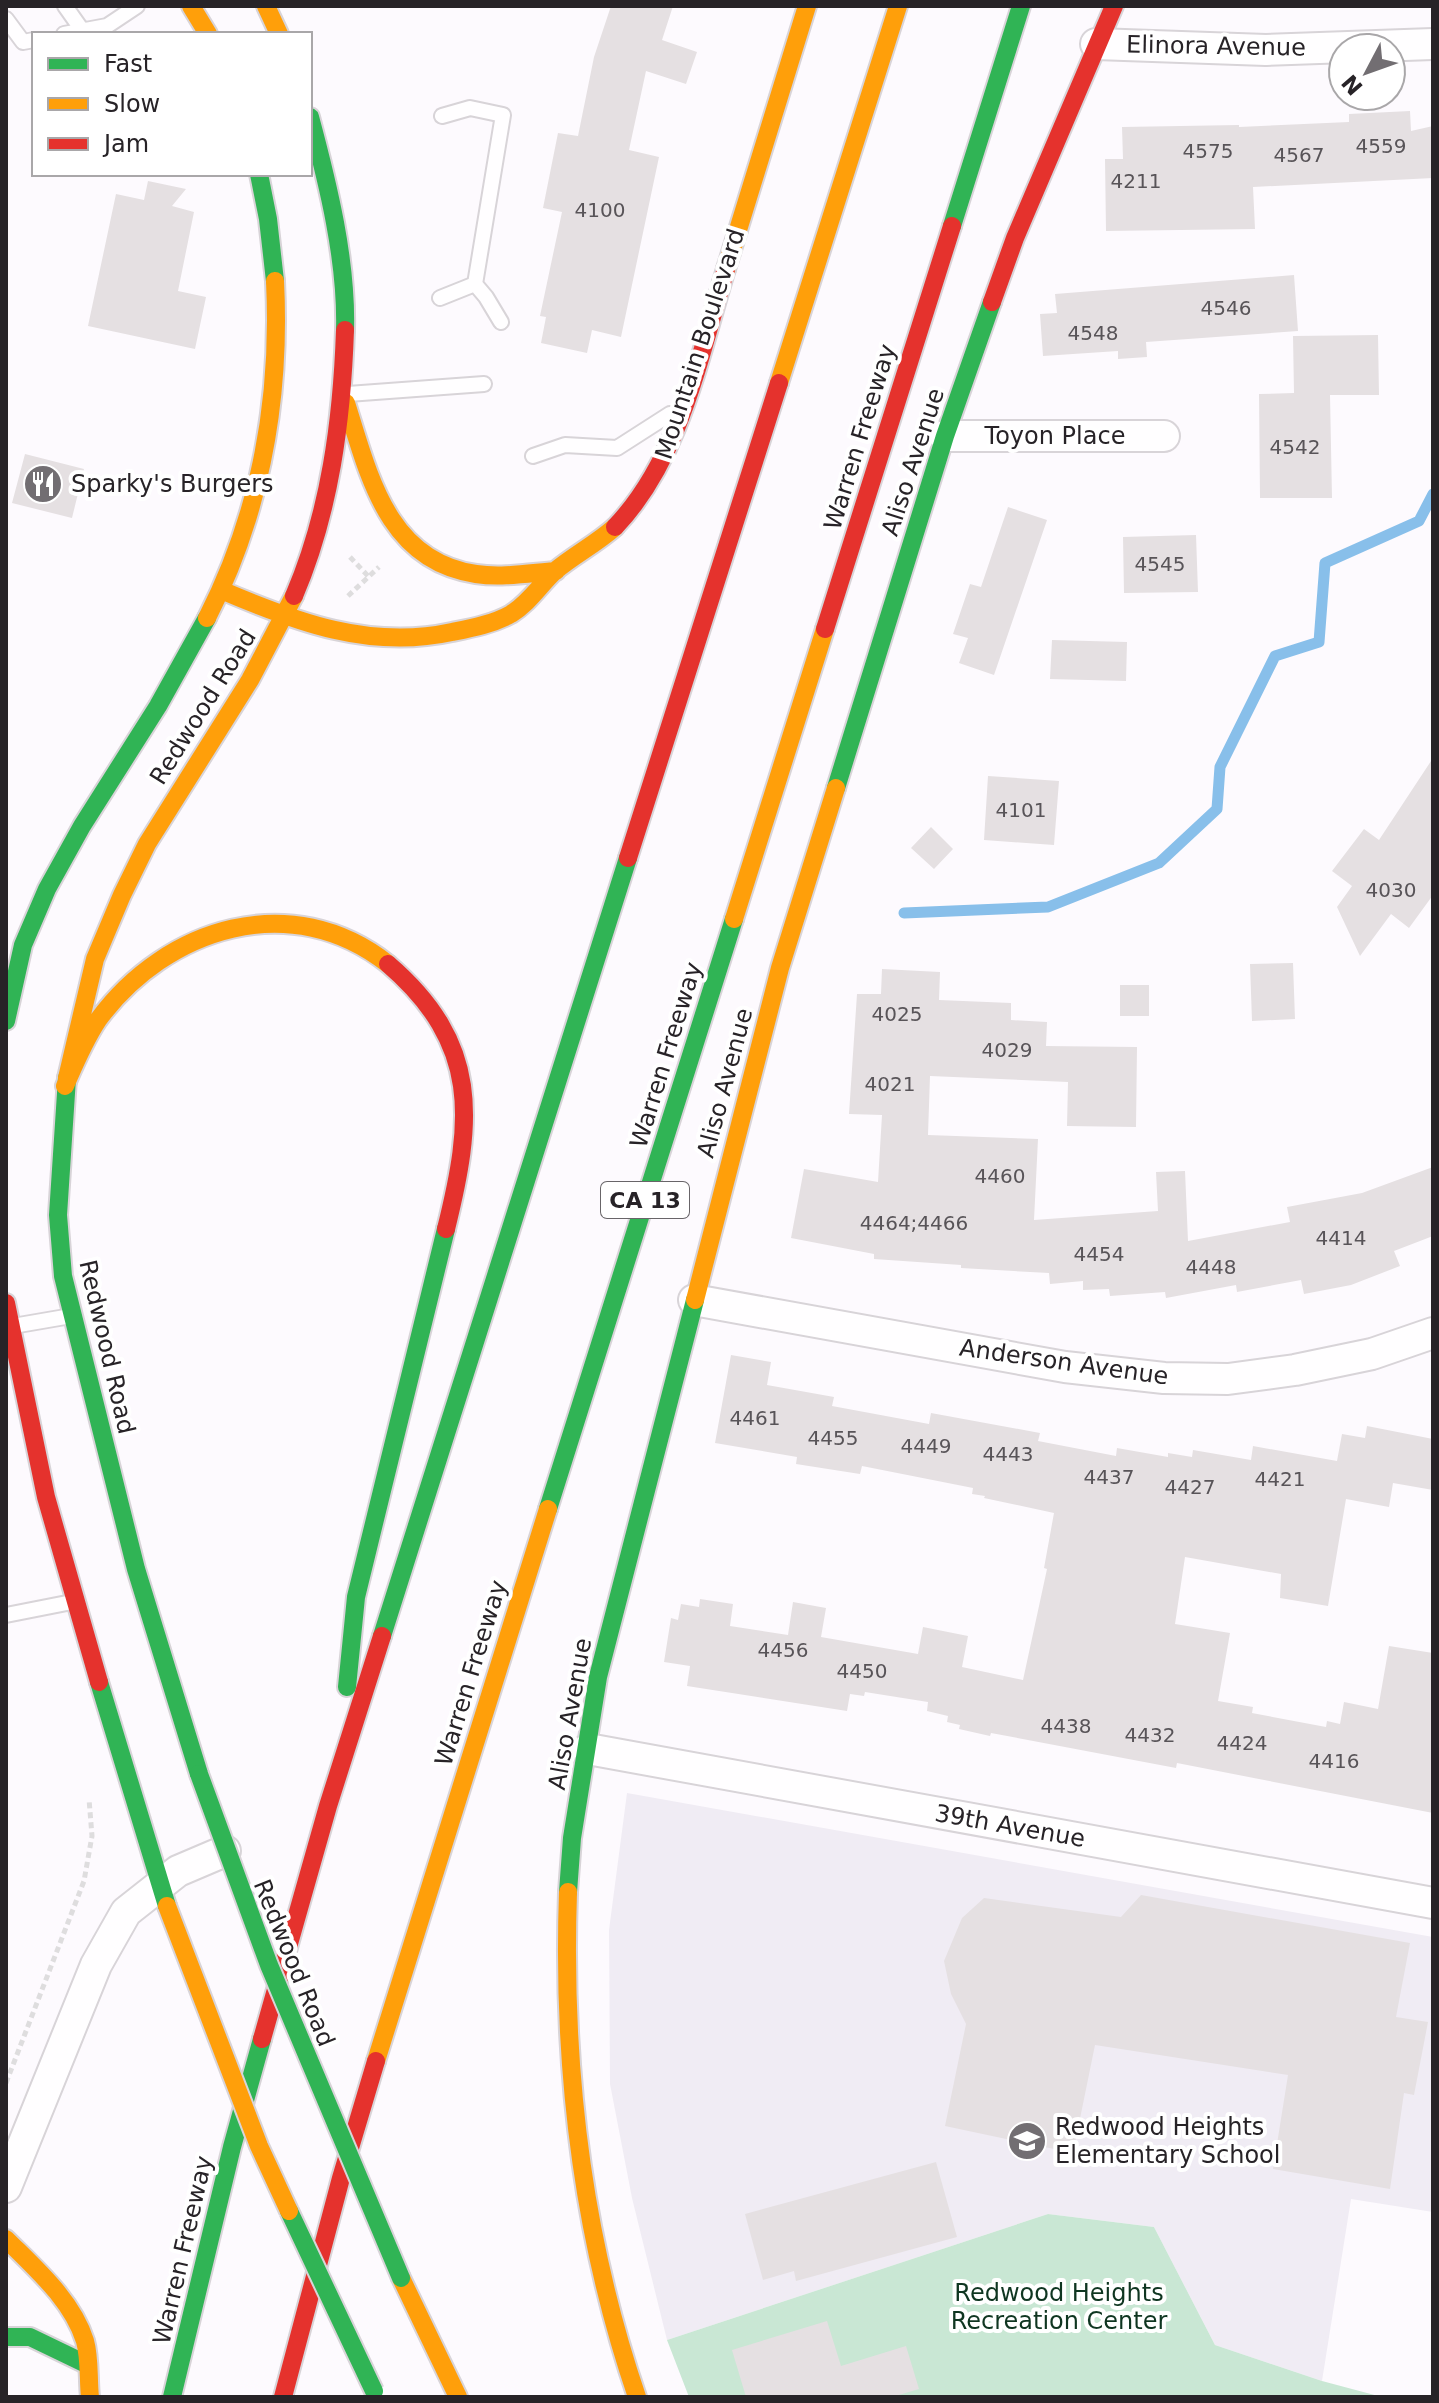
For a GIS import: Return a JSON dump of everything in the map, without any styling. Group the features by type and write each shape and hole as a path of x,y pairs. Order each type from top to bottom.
{"main road":[{"path":"191,6 207,32"},
{"path":"266,6 278,32"},
{"name":"Mountain Boulevard","path":"221,590 285,618 335,634 406,639 451,634 518,610 556,571 614,528 633,507 661,466 684,405 807,6"},
{"name":"Warren Freeway","path":"172,2397 232,2147 328,1806 898,6"},
{"name":"Warren Freeway","path":"283,2397 341,2178 423,1907 1021,6"},
{"name":"Aliso Avenue","path":"637,2397 620,2351 584,2192 572,2109 567,2022 571,1844 598,1677 780,968 945,436 1015,238 1114,6"},
{"name":"Redwood Road","path":"312,124 338,237 346,299 343,394 328,488 302,578 285,618 250,680 147,844 95,959 65,1086 58,1215 63,1276 136,1569 225,1851 288,2016 401,2278 458,2397"},
{"name":"Redwood Road","path":"6,1021 30,924 58,866 176,676 237,556 249,520 266,456 276,364 274,279 259,176"},
{"path":"343,394 384,510 406,541 424,557 448,568 476,574 556,571"},
{"path":"65,1086 89,1035 131,984 193,941 224,929 261,925 297,927 332,933 369,950 400,973 427,1004 450,1039 461,1077 466,1120 461,1168 356,1597 342,1732 328,1806"},
{"path":"6,1303 8,1327 46,1497 76,1602 168,1887 259,2146 375,2394"},
{"path":"6,2239 50,2284 73,2315 86,2345 90,2397"},
{"path":"6,2337 30,2337 86,2364"}],"street":[{"name":"Elinora Avenue","path":"1096,44 1266,50 1433,44"},
{"name":"Toyon Place","path":"945,436 1164,436"},
{"name":"Anderson Avenue","path":"694,1300 1065,1367 1164,1378 1228,1379 1295,1370 1372,1354 1433,1333"},
{"name":"39th Avenue","path":"588,1749 1433,1903"},
{"path":"6,2187 106,1944 126,1912 225,1851"}],"lane":[{"path":"65,6 82,30"},
{"path":"73,32 107,26 137,6"},
{"path":"6,19 23,42 32,40"},
{"path":"442,116 470,108 503,115 475,284 501,322"},
{"path":"440,298 475,284"},
{"path":"343,394 484,384"},
{"path":"533,456 565,445 617,448 684,405"},
{"path":"8,1327 72,1316"},
{"path":"6,1615 76,1602"}],"path":[{"path":"348,555 369,577"},
{"path":"338,605 385,561"},
{"path":"6,2083 84,1881 92,1836 89,1792"}],"shaded area":[{"name":"Redwood Heights Elementary School","path":"627,1793 1433,1937 1433,2212 1351,2199 1322,2381 1215,2345 1154,2227 1048,2214 667,2340 632,2198 610,2084 609,1930"}],"green space":[{"name":"Redwood Heights Recreation Center","path":"1048,2214 1154,2227 1215,2345 1322,2381 1382,2397 689,2397 667,2340"}],"building":[{"path":"611,6 673,6 662,40 697,52 686,84 646,71 629,150 659,157 621,337 592,330 587,353 541,343 546,317 540,316 562,212 543,208 558,133 578,136 594,57"},
{"path":"1410,111 1411,131 1433,126 1433,178 1253,187 1255,229 1106,231 1105,159 1123,159 1122,127 1239,127 1349,122 1349,114"},
{"path":"148,181 186,189 172,206 194,212 178,291 206,297 195,349 88,326 116,194 144,200"},
{"path":"1294,275 1298,331 1146,342 1147,357 1118,359 1118,351 1043,356 1040,314 1057,313 1055,294"},
{"path":"1378,335 1379,395 1330,395 1332,498 1260,498 1259,394 1294,393 1293,336"},
{"path":"25,454 84,469 72,518 12,503"},
{"path":"1008,507 1047,520 994,675 959,663 968,638 953,634 970,584 981,587"},
{"path":"1196,535 1198,592 1124,593 1123,537"},
{"path":"1052,640 1127,642 1126,681 1050,679"},
{"path":"1433,758 1433,895 1409,928 1391,914 1360,956 1337,907 1352,886 1332,871 1364,829 1379,840"},
{"path":"988,776 1059,781 1054,845 984,840"},
{"path":"931,827 953,849 934,869 911,848"},
{"path":"1293,963 1295,1019 1252,1021 1250,964"},
{"path":"882,969 940,972 939,1000 1011,1003 1011,1020 1047,1022 1046,1046 1137,1047 1136,1127 1067,1126 1068,1082 930,1076 928,1135 1038,1139 1034,1220 1158,1211 1156,1172 1185,1171 1188,1241 1290,1222 1287,1207 1362,1193 1433,1167 1433,1236 1394,1251 1400,1266 1351,1285 1304,1294 1301,1280 1237,1292 1236,1285 1166,1298 1165,1292 1110,1296 1109,1289 1083,1290 1083,1281 1050,1284 1049,1273 874,1259 874,1254 791,1238 804,1169 878,1182 882,1115 849,1114 857,994 881,994"},
{"path":"1120,985 1149,985 1149,1016 1120,1016"},
{"path":"731,1355 771,1362 767,1385 834,1397 832,1406 929,1424 931,1413 1040,1433 1038,1441 1116,1456 1117,1448 1168,1457 1168,1453 1192,1457 1193,1450 1251,1460 1253,1446 1337,1461 1342,1434 1365,1438 1367,1426 1433,1439 1433,1490 1393,1483 1389,1507 1346,1499 1328,1606 1280,1598 1281,1574 1185,1557 1175,1624 1230,1633 1218,1701 1253,1707 1252,1713 1326,1727 1327,1721 1340,1724 1344,1702 1378,1709 1389,1646 1433,1653 1433,1813 1177,1763 1176,1768 991,1733 990,1736 959,1729 960,1725 947,1722 948,1716 927,1711 928,1702 865,1692 864,1696 850,1694 847,1711 687,1686 690,1666 664,1662 671,1618 678,1620 681,1604 699,1607 700,1599 733,1604 730,1626 788,1635 793,1602 826,1608 821,1637 918,1654 923,1627 968,1636 962,1667 1023,1680 1047,1569 1044,1568 1054,1513 984,1498 972,1494 973,1488 862,1466 860,1474 796,1464 797,1457 715,1443"},
{"path":"1141,1895 1410,1943 1396,2017 1428,2022 1414,2095 1404,2093 1390,2189 1273,2169 1288,2075 1095,2045 1073,2153 945,2126 966,2024 951,1994 944,1961 962,1918 984,1898 1121,1917"},
{"path":"936,2162 957,2237 796,2281 794,2271 763,2280 745,2214"},
{"path":"827,2321 841,2366 906,2346 919,2389 892,2397 746,2397 732,2350"}],"waterway":[{"path":"904,913 1048,907 1159,863 1217,809 1220,767 1275,656 1319,642 1325,563 1419,521 1433,494"}],"traffic: fast":[{"path":"952,226 1021,6"},
{"path":"312,125 340,250 345,330"},
{"path":"259,176 275,281"},
{"path":"836,788 945,436 992,302"},
{"path":"6,1021 23,945 47,889 82,826 158,706 207,618"},
{"path":"382,1636 628,858"},
{"path":"548,1509 734,919"},
{"path":"67,1078 58,1215 63,1276 136,1569 199,1774"},
{"path":"347,1687 356,1597 446,1229"},
{"path":"568,1892 572,1838 598,1677 695,1300"},
{"path":"99,1682 167,1906"},
{"path":"199,1774 269,1965 401,2278"},
{"path":"172,2397 232,2147 262,2039"},
{"path":"289,2211 374,2391"},
{"path":"6,2337 30,2337 86,2364"}],"traffic: slow":[{"path":"191,6 207,32"},
{"path":"266,6 278,32"},
{"path":"726,269 807,6"},
{"path":"779,383 898,6"},
{"path":"207,618 241,537 264,454 274,369 275,281"},
{"path":"346,403 386,511 421,552 446,566 476,574 556,571"},
{"path":"221,590 277,613 334,630 392,638 422,637 490,623 511,614 555,571 615,527"},
{"path":"67,1078 95,959 122,895 147,844 250,680 294,596"},
{"path":"734,919 825,629"},
{"path":"695,1300 780,968 836,788"},
{"path":"65,1086 93,1028 126,988 158,961 194,941 232,929 272,924 312,928 351,941 388,964"},
{"path":"376,2061 548,1509"},
{"path":"568,1892 568,2021 579,2148 602,2273 637,2397"},
{"path":"167,1906 259,2146 289,2211"},
{"path":"6,2239 52,2286 79,2326 87,2348 90,2397"},
{"path":"401,2278 458,2397"}],"traffic: jam":[{"path":"992,302 1015,238 1114,6"},
{"path":"825,629 952,226"},
{"path":"615,527 637,500 672,439 726,269"},
{"path":"294,596 317,532 332,465 341,398 345,330"},
{"path":"628,858 779,383"},
{"path":"388,964 418,994 440,1024 454,1054 462,1086 464,1118 461,1153 446,1229"},
{"path":"6,1303 46,1497 99,1682"},
{"path":"262,2039 328,1806 382,1636"},
{"path":"283,2397 341,2178 376,2061"}],"place":[{"name":"Sparky's Burgers","path":"43,484"},
{"name":"Redwood Heights Elementary School","path":"1027,2141"}]}
